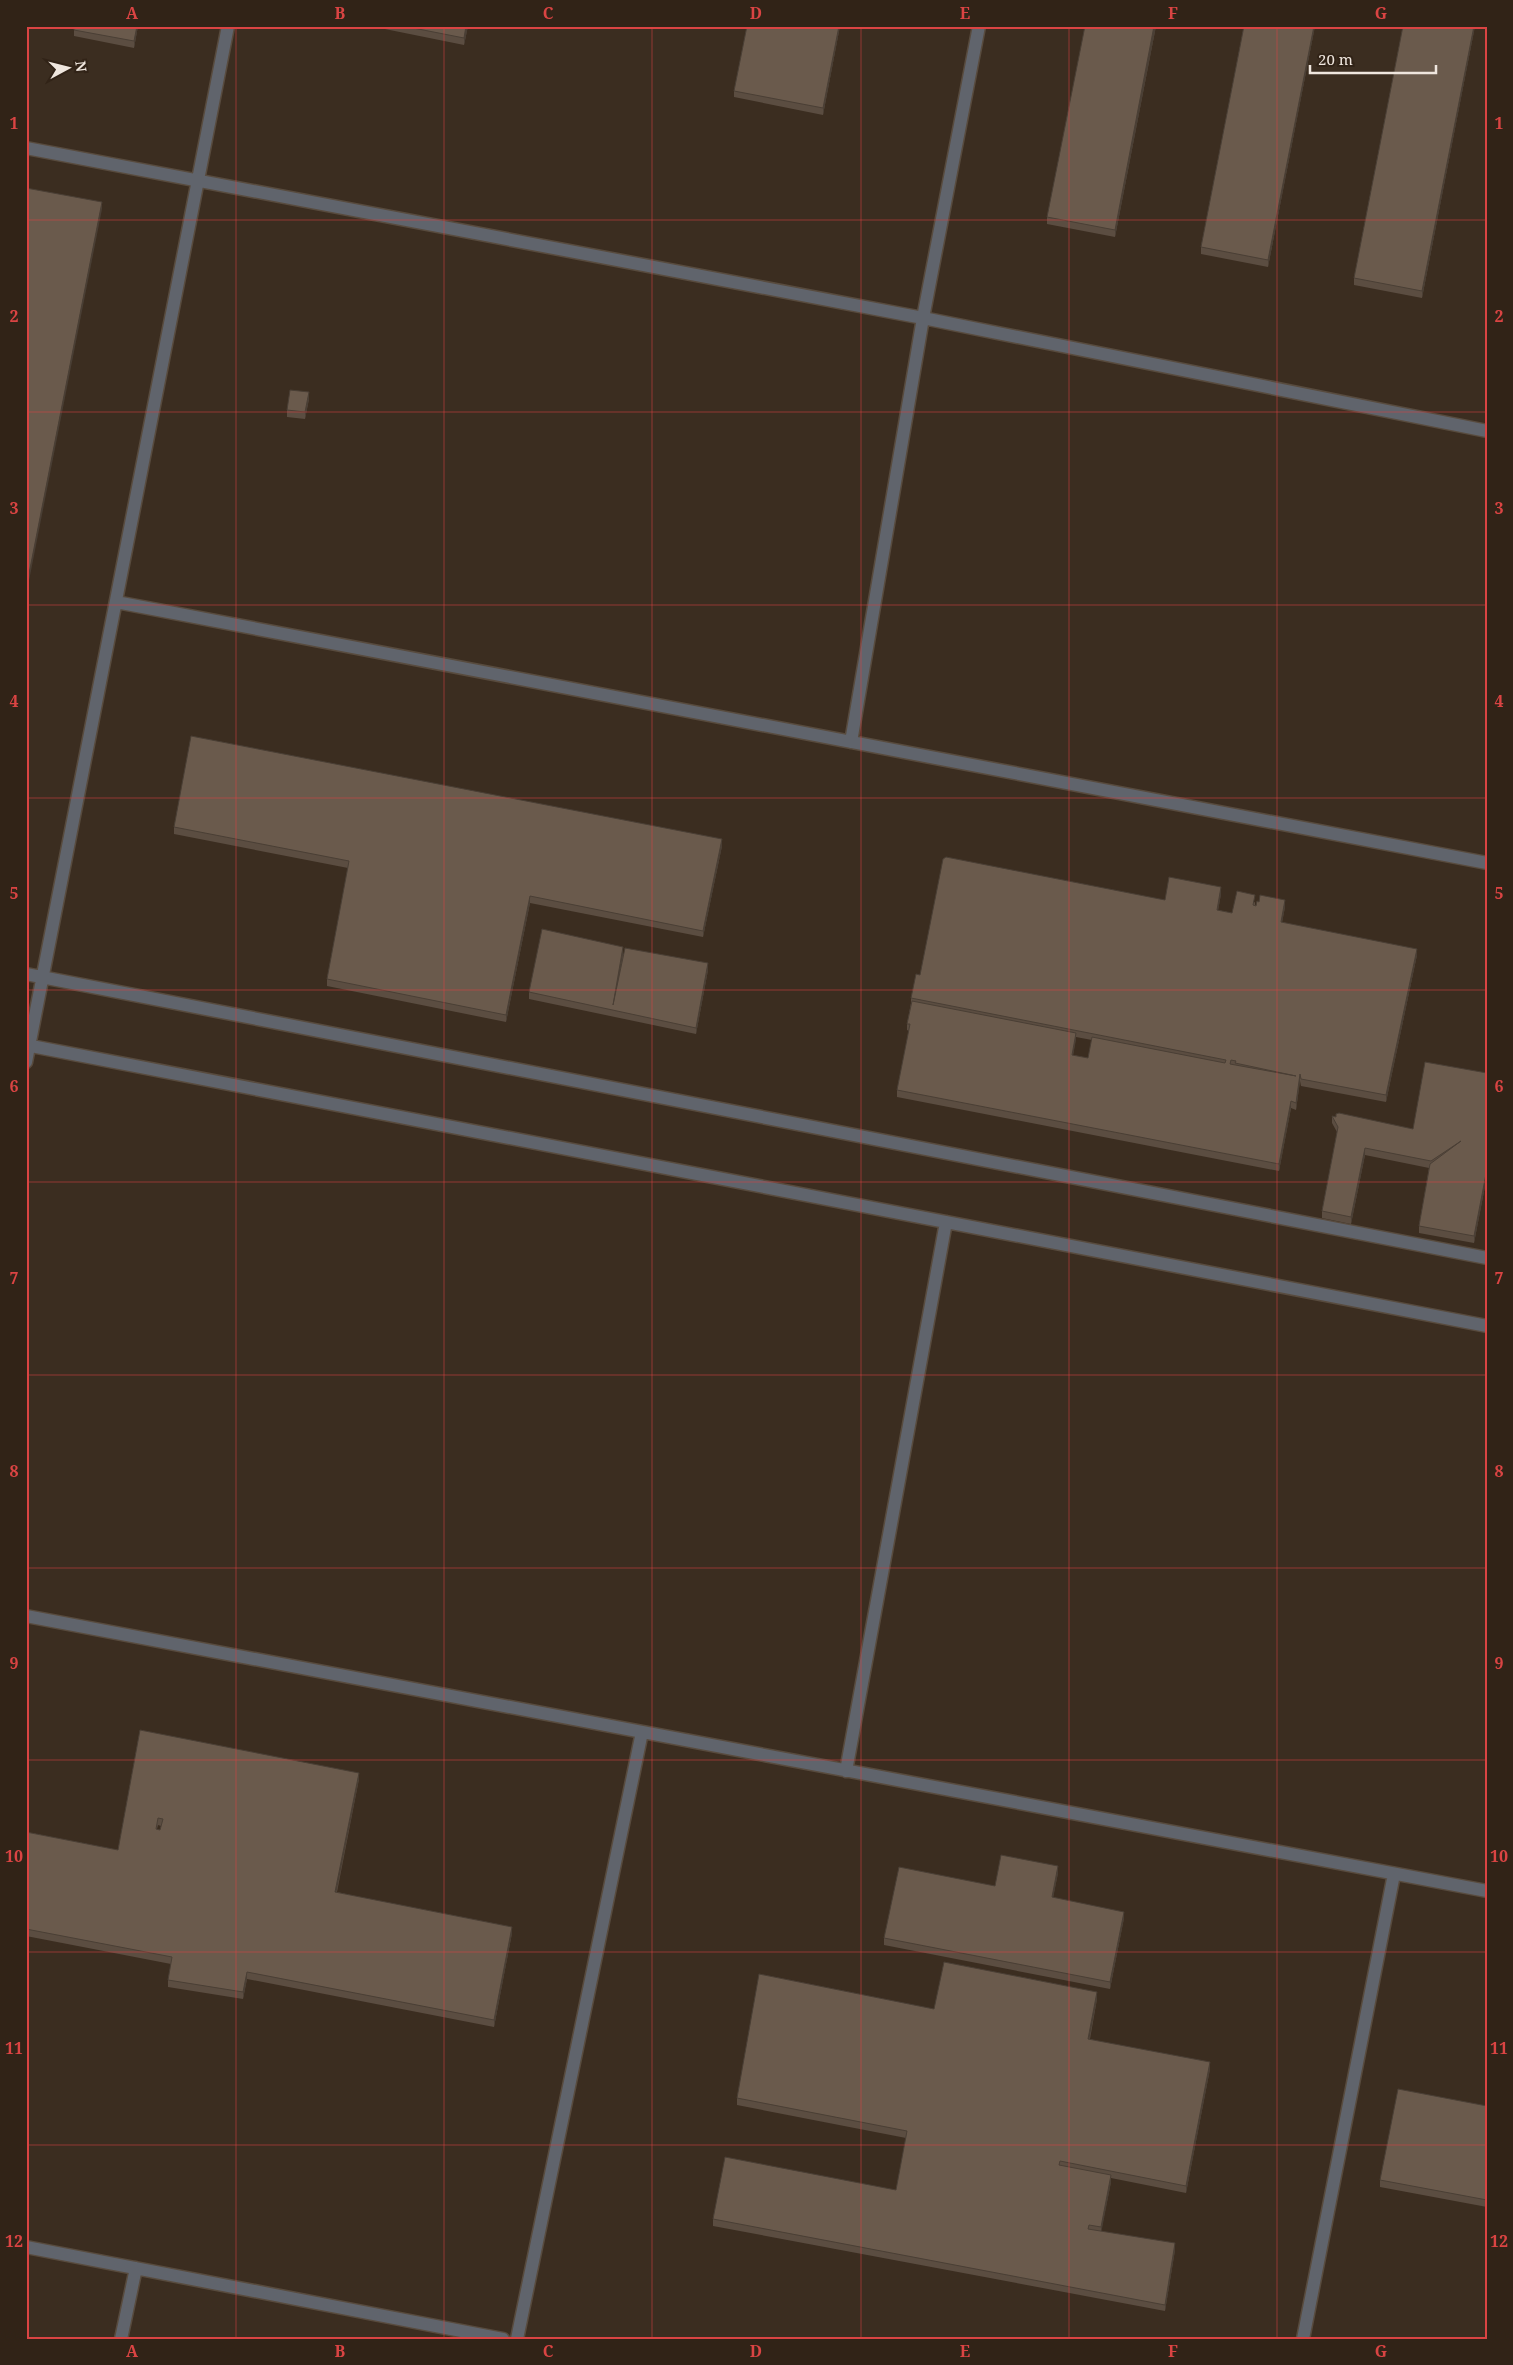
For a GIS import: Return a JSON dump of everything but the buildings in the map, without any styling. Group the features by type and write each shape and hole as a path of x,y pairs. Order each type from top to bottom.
{"street":[{"path":"26,1062 228,26"},
{"path":"851,742 923,318 979,26"},
{"path":"26,148 923,318 1487,432"},
{"path":"116,602 1487,863"},
{"path":"26,974 1487,1258"},
{"path":"28,1045 1487,1326"},
{"path":"846,1771 946,1222"},
{"path":"26,1616 1487,1891"},
{"path":"517,2339 642,1732"},
{"path":"1303,2339 1394,1874"},
{"path":"26,2247 504,2339"},
{"path":"121,2339 136,2268"}]}
